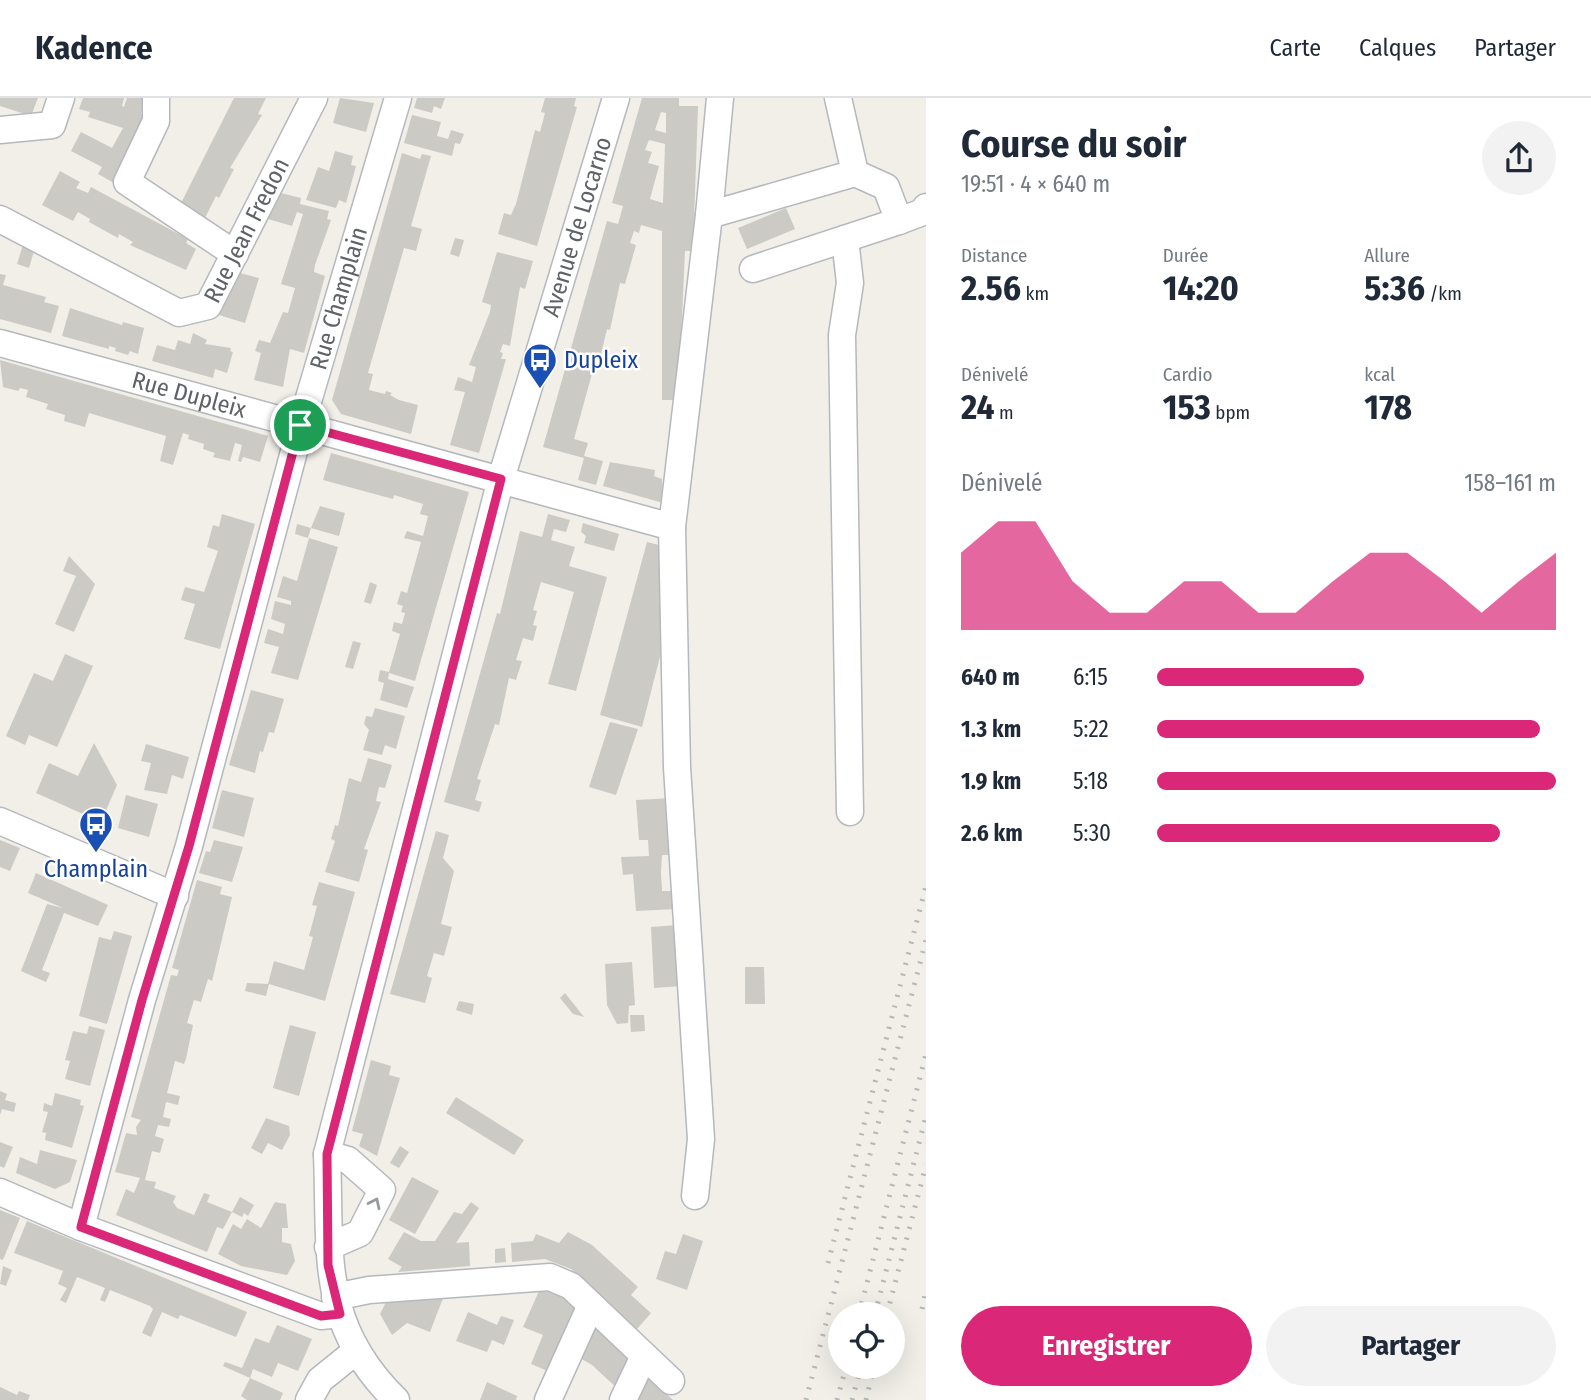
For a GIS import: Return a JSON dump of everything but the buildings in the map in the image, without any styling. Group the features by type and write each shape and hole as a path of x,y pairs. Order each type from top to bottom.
{"street":[{"path":"0,130 52,125 61,98"},
{"path":"156,98 156,121 127,182 235,254"},
{"name":"Rue Jean Fredon","path":"0,219 179,313 208,306 314,98"},
{"name":"Rue Champlain","path":"81,1227 142,1000 174,896 300,425 398,98"},
{"name":"Avenue de Locarno","path":"396,1400 356,1351 337,1306 328,1247 327,1154 501,479 616,98"},
{"path":"695,1196 701,1139 677,767 672,527 720,98"},
{"path":"838,98 855,173"},
{"path":"709,215 855,173 886,187 899,221"},
{"path":"753,269 899,221 923,212 926,207"},
{"path":"845,239 850,283 842,335 850,812"},
{"name":"Rue Dupleix","path":"0,344 672,527"},
{"path":"0,821 174,896"},
{"path":"327,1154 348,1160 382,1190 360,1233 328,1247"},
{"path":"0,1192 81,1227 321,1316 369,1290 531,1276 550,1277 571,1286 671,1381"},
{"path":"548,1400 591,1305"},
{"path":"309,1400 320,1380 356,1351"},
{"path":"623,1400 644,1356"}],"railway":[{"path":"828,1263 926,886"},
{"path":"806,1400 926,940"},
{"path":"862,1302 926,1054"},
{"path":"878,1302 926,1116"},
{"path":"890,1302 926,1165"},
{"path":"922,1309 926,1290"},
{"path":"837,1400 843,1379"},
{"path":"852,1400 858,1379"},
{"path":"866,1400 871,1379"}],"place":[{"name":"Dupleix","path":"540,390"},
{"name":"Champlain","path":"96,854"}],"route":[{"path":"300,425 501,479 462,638 348,1063 327,1154 328,1265 340,1314 321,1316 81,1227 142,1000 189,846 300,425"}]}
